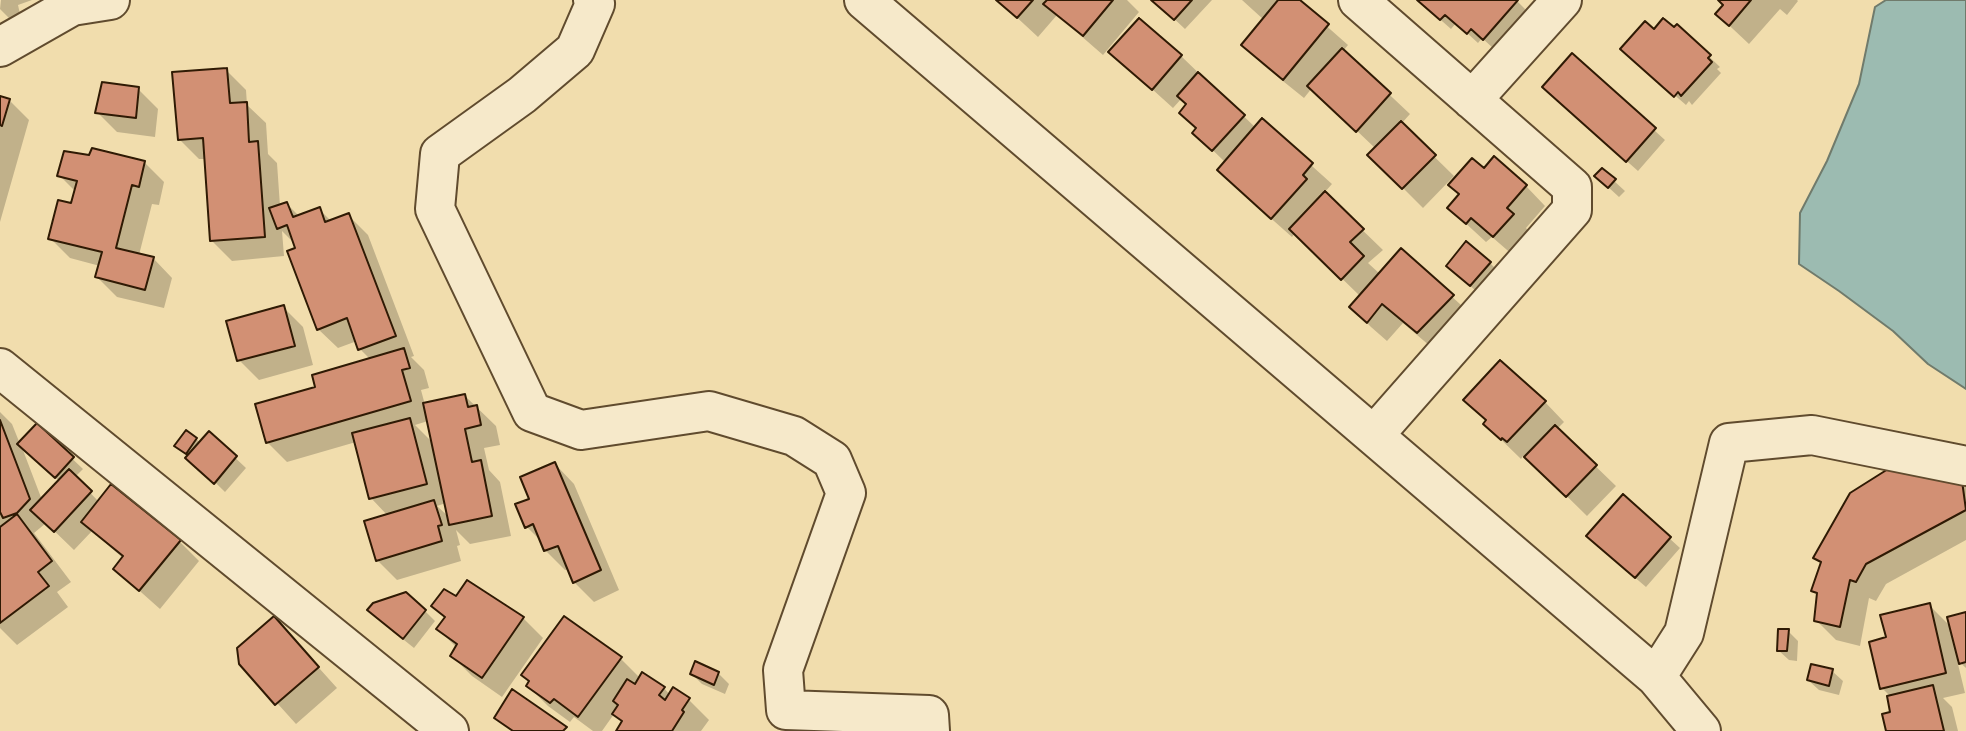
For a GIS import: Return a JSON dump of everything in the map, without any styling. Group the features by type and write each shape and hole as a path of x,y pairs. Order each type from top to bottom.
{"street":[{"path":"0,47 72,5 110,0"},
{"path":"593,0 595,4 575,50 522,95 440,155 435,209 533,412 581,430 709,411 794,436 832,460 846,492 783,670 786,710 929,715 930,731"},
{"path":"864,0 1656,677 1701,731"},
{"path":"1358,0 1572,187 1572,210 1374,435"},
{"path":"1472,100 1562,0"},
{"path":"0,368 449,731"},
{"path":"1656,677 1684,633 1729,443 1812,435 1966,466"}],"water":[{"path":"1886,0 1966,0 1966,389 1928,364 1893,331 1799,264 1800,213 1827,161 1859,84 1875,7"}],"building":[{"path":"996,0 1033,0 1017,18"},
{"path":"1047,0 1113,0 1083,36 1043,4"},
{"path":"1151,0 1192,0 1174,20"},
{"path":"1278,0 1300,0 1329,24 1283,80 1241,45"},
{"path":"1417,0 1518,0 1483,40 1471,29 1467,34 1445,15 1440,20"},
{"path":"1718,0 1751,0 1729,26 1715,14 1723,5"},
{"path":"1139,18 1182,55 1152,90 1108,52"},
{"path":"1663,18 1674,27 1677,24 1711,55 1708,58 1712,62 1681,96 1678,92 1674,97 1620,49 1645,21 1654,29"},
{"path":"1342,48 1391,93 1356,132 1307,86"},
{"path":"1572,53 1656,128 1626,162 1542,87"},
{"path":"227,68 230,103 247,102 249,142 258,141 265,237 210,241 203,138 178,140 172,72"},
{"path":"1198,72 1245,115 1212,151 1192,133 1196,128 1179,113 1186,104 1177,96"},
{"path":"102,82 139,87 136,118 95,113"},
{"path":"0,96 10,99 2,126 0,125"},
{"path":"1262,118 1313,163 1303,175 1307,179 1271,219 1217,170"},
{"path":"1401,121 1436,155 1402,189 1367,155"},
{"path":"92,148 145,161 139,187 132,185 116,248 154,257 145,290 95,277 102,252 48,239 58,200 71,203 77,181 57,176 64,151 89,155"},
{"path":"1494,156 1527,185 1507,208 1514,214 1493,237 1471,218 1466,224 1447,208 1459,194 1448,185 1472,158 1484,168"},
{"path":"1602,168 1616,179 1608,188 1594,176"},
{"path":"1325,191 1364,229 1350,242 1364,256 1341,280 1289,229"},
{"path":"287,202 293,217 320,207 325,222 349,213 396,336 358,350 347,318 317,330 287,251 295,248 287,225 277,229 269,208"},
{"path":"1466,241 1491,262 1470,286 1446,266"},
{"path":"1401,248 1454,295 1417,333 1382,304 1367,323 1349,307"},
{"path":"284,305 295,346 237,361 226,321"},
{"path":"404,348 410,368 402,370 411,401 266,443 255,404 315,387 312,375"},
{"path":"1500,360 1546,401 1507,442 1483,424 1486,420 1463,400"},
{"path":"465,394 468,407 477,405 481,425 465,429 472,462 481,460 492,516 449,525 423,403"},
{"path":"410,418 427,484 369,499 352,433"},
{"path":"0,420 30,499 17,513 3,518 0,512"},
{"path":"37,423 74,457 55,478 17,444"},
{"path":"1555,425 1597,465 1566,497 1524,457"},
{"path":"186,430 197,438 186,454 174,446"},
{"path":"209,431 237,456 214,484 185,458"},
{"path":"555,462 601,570 573,583 558,546 544,551 533,524 525,528 515,504 529,499 520,477"},
{"path":"1896,464 1960,466 1966,510 1866,564 1856,582 1850,580 1840,627 1814,621 1817,593 1811,591 1821,562 1813,558 1850,493"},
{"path":"69,469 92,491 54,532 30,510"},
{"path":"111,484 181,540 139,591 113,569 123,556 81,522"},
{"path":"1623,494 1671,537 1635,578 1586,536"},
{"path":"434,500 442,525 438,526 442,541 376,561 364,521"},
{"path":"17,514 52,561 38,572 49,586 0,623 0,527"},
{"path":"467,580 524,617 482,678 450,656 457,644 436,629 445,617 431,606 444,589 456,596"},
{"path":"406,592 426,610 403,639 367,610 373,603"},
{"path":"1930,603 1946,673 1880,689 1869,642 1886,637 1880,615"},
{"path":"1966,612 1966,662 1959,664 1947,617"},
{"path":"274,616 319,667 275,705 239,664 237,648"},
{"path":"564,616 622,657 578,717 554,699 550,703 526,686 529,681 521,675"},
{"path":"1778,629 1789,629 1787,651 1777,651"},
{"path":"695,661 719,672 714,685 690,674"},
{"path":"1811,664 1833,669 1829,686 1807,680"},
{"path":"642,672 665,687 659,695 665,700 673,687 690,698 672,731 616,731 622,721 612,714 618,705 613,701 627,679 635,684"},
{"path":"1933,685 1944,731 1886,731 1882,714 1890,712 1887,696"},
{"path":"512,689 567,727 563,731 513,731 494,718"}]}
